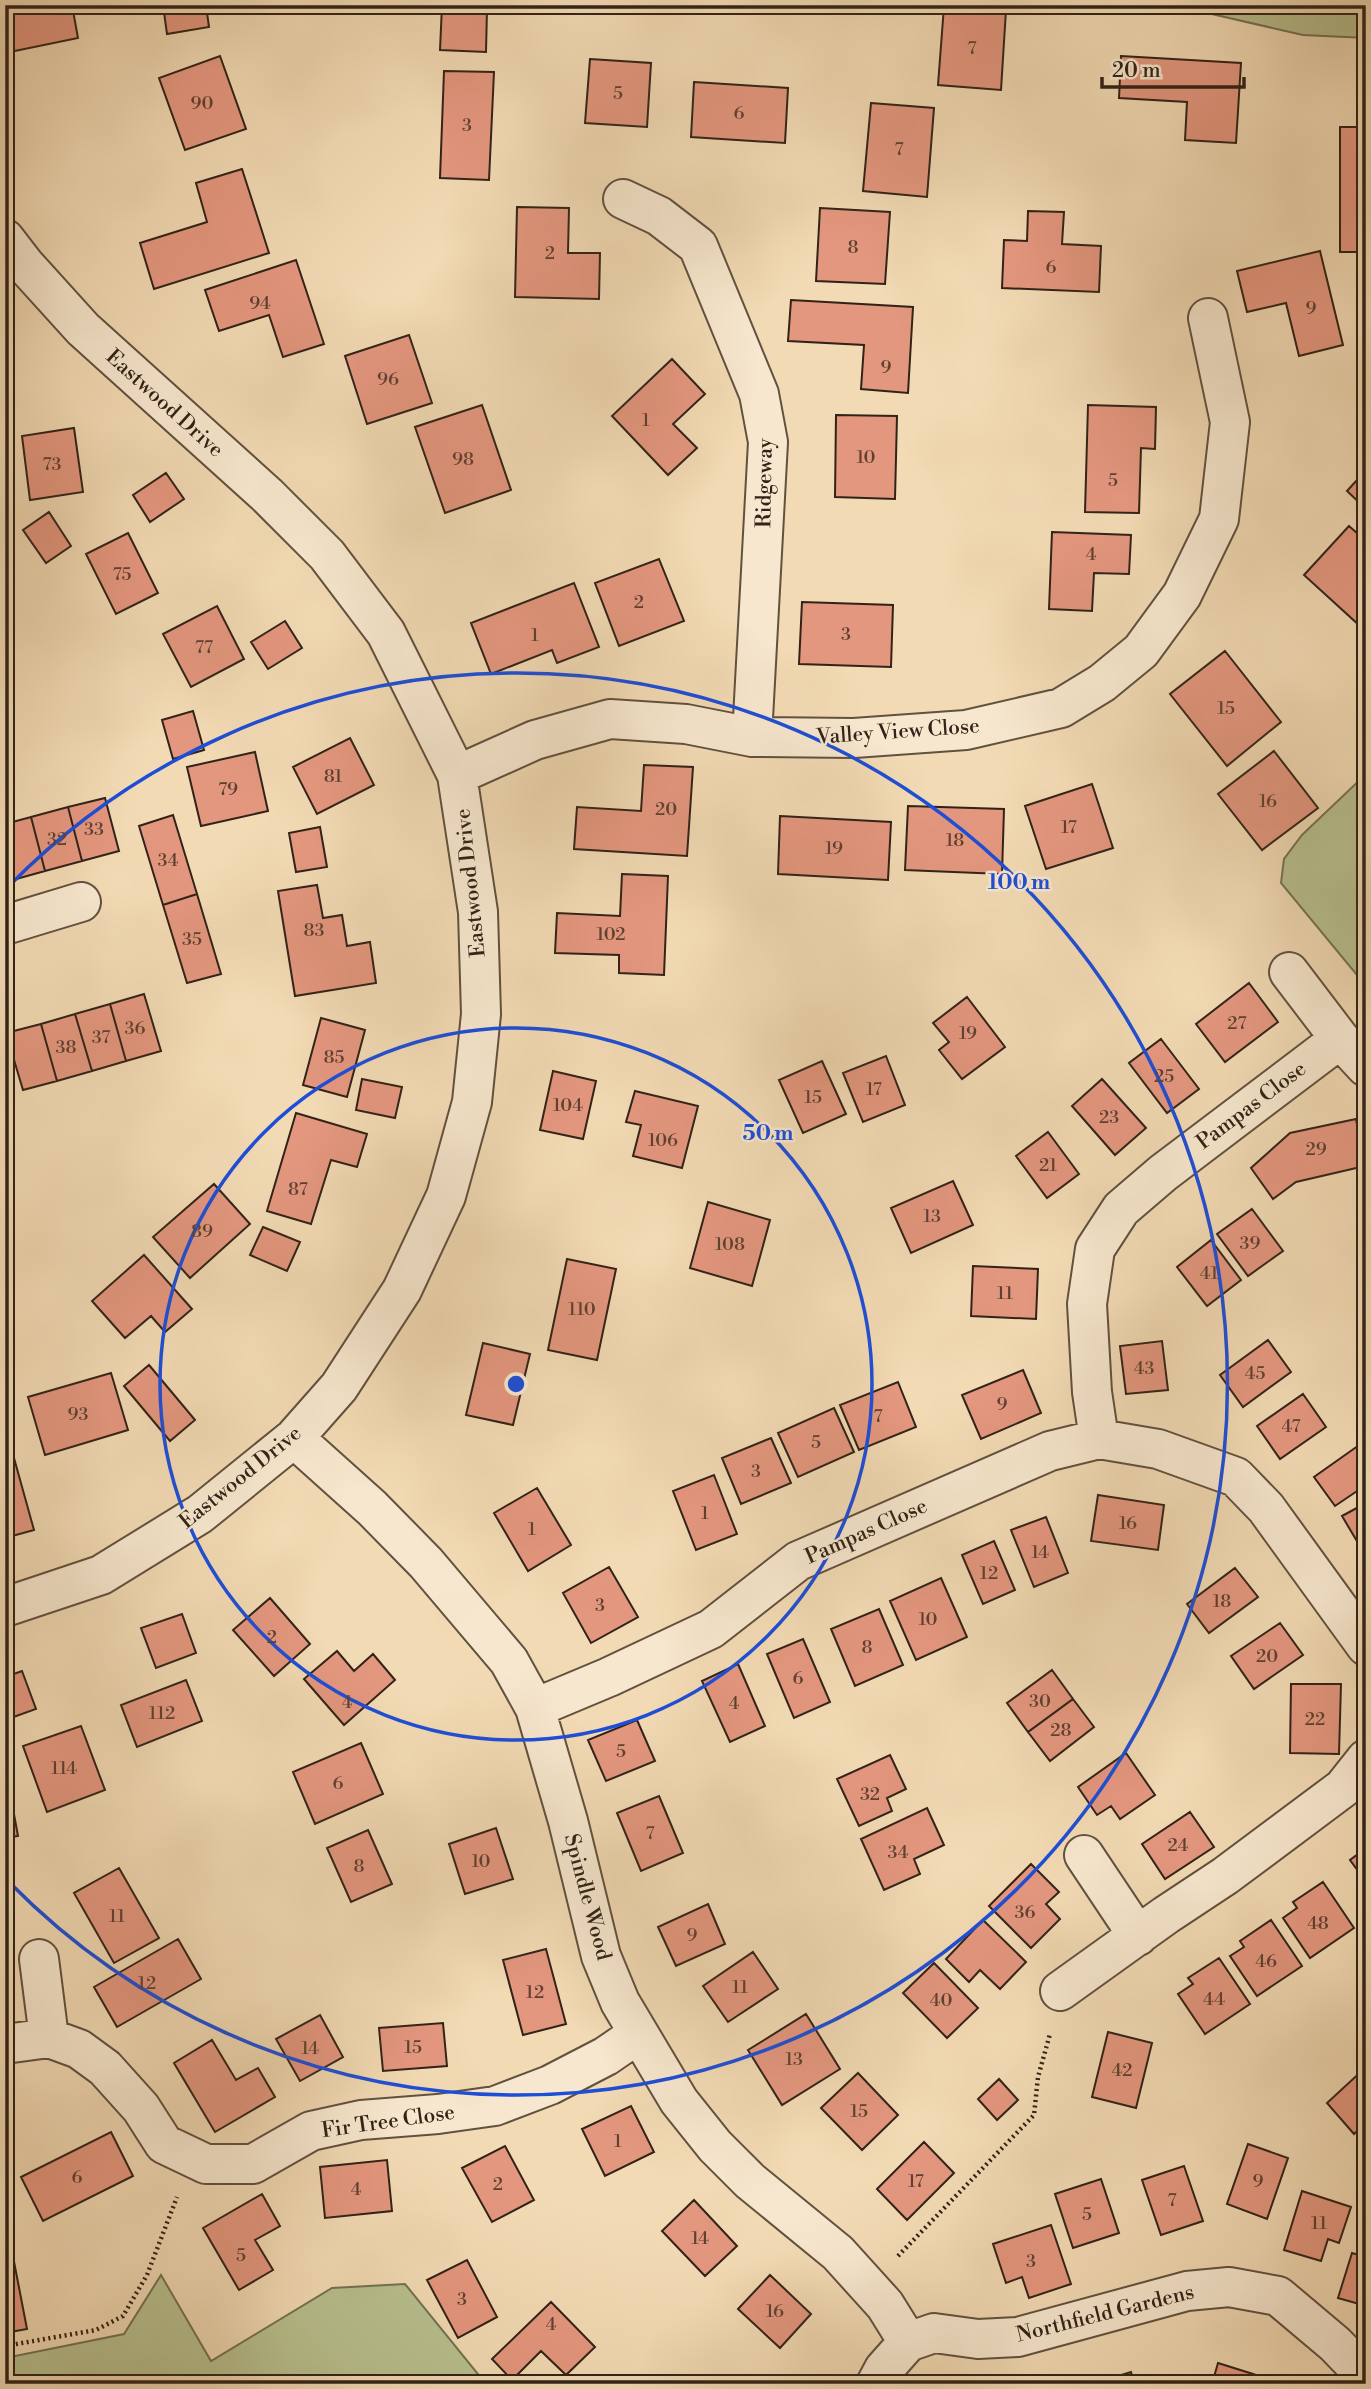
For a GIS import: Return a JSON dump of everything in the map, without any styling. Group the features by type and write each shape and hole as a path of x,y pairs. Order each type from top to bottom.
{"street":[{"name":"Ridgeway","path":"623,199 659,216 698,246 759,394 768,442 752,737"},
{"name":"Eastwood Drive","path":"5,239 83,329 267,495 327,555 386,633 457,775 478,912 481,1014 472,1102 446,1196 402,1290 339,1387 294,1438 200,1514 101,1575 5,1607"},
{"name":"Valley View Close","path":"457,775 535,740 610,719 686,724 752,737 854,738 966,730 1062,708 1102,683 1141,651 1182,595 1219,519 1230,422 1208,318"},
{"path":"5,925 81,902"},
{"path":"1289,972 1340,1039 1366,1067"},
{"name":"Pampas Close","path":"1099,1439 1087,1304 1095,1249 1121,1209 1163,1173 1340,1039"},
{"name":"Spindle Wood","path":"294,1438 372,1508 426,1563 509,1661 535,1707 568,1821 601,1956 620,2002 679,2101 715,2146 750,2181 838,2253 886,2305 908,2342"},
{"name":"Pampas Close","path":"535,1707 609,1678 711,1629 798,1561 1050,1451 1099,1439 1158,1449 1236,1477 1266,1508 1366,1646"},
{"path":"1060,1991 1225,1876 1343,1788 1366,1759"},
{"path":"1084,1855 1138,1936"},
{"path":"5,2044 49,2038 39,1959"},
{"name":"Fir Tree Close","path":"49,2038 79,2049 105,2068 141,2108 164,2144 206,2164 253,2164 311,2131 361,2120 495,2106 550,2085 606,2056 638,2034"},
{"name":"Northfield Gardens","path":"908,2342 934,2333 978,2339 1018,2337 1187,2291 1229,2287 1278,2296 1335,2344 1366,2376"},
{"path":"876,2384 884,2369 908,2342"}],"path":[{"path":"869,2287 1034,2115 1038,2077 1048,2036 1071,2010 1060,1991"},
{"path":"5,2346 96,2330 123,2316 147,2274 192,2157"}],"green space":[{"path":"1051,5 1366,5 1366,38 1303,35 1190,9"},
{"path":"1366,774 1366,986 1281,883 1284,859 1302,835"},
{"path":"161,2275 211,2361 332,2288 405,2284 486,2384 5,2384 5,2358 124,2334"}],"building":[{"path":"5,5 72,5 78,38 5,53"},
{"path":"163,5 206,5 209,27 167,34"},
{"path":"442,5 520,5 520,10 487,9 486,52 440,50"},
{"path":"944,6 1006,10 1001,90 938,85"},
{"path":"220,56 246,129 185,150 159,78"},
{"path":"1121,56 1241,63 1236,143 1185,140 1187,102 1119,98"},
{"path":"590,59 651,63 647,127 585,123"},
{"path":"444,71 494,72 489,180 440,178"},
{"path":"694,82 788,88 785,143 691,137"},
{"path":"871,103 934,108 927,197 863,191"},
{"path":"1340,127 1366,127 1366,252 1340,252"},
{"path":"242,169 269,253 154,289 140,243 207,222 196,183"},
{"path":"517,207 569,208 568,253 600,253 599,299 515,297"},
{"path":"820,208 890,212 885,284 816,281"},
{"path":"1028,211 1064,212 1062,244 1101,246 1099,292 1002,288 1004,240 1027,241"},
{"path":"1320,251 1343,345 1299,356 1286,303 1247,312 1237,271"},
{"path":"296,260 324,344 283,357 269,315 219,331 205,290"},
{"path":"791,300 913,307 908,393 861,389 864,345 788,341"},
{"path":"409,335 432,403 367,424 345,356"},
{"path":"672,359 705,394 673,424 697,448 668,475 612,416"},
{"path":"482,405 511,490 445,513 415,427"},
{"path":"1088,405 1156,407 1155,449 1141,448 1139,513 1085,512"},
{"path":"836,415 897,416 895,499 835,497"},
{"path":"74,428 83,492 30,500 22,436"},
{"path":"1366,470 1366,509 1347,491"},
{"path":"166,473 184,499 150,522 133,495"},
{"path":"49,512 71,546 46,563 23,530"},
{"path":"1349,526 1366,541 1366,620 1360,626 1304,575"},
{"path":"1052,532 1131,535 1129,574 1094,573 1092,611 1049,609"},
{"path":"128,533 158,593 116,614 86,554"},
{"path":"659,559 684,621 619,646 595,583"},
{"path":"574,583 599,647 557,663 552,650 491,674 471,623"},
{"path":"802,602 893,605 891,667 799,664"},
{"path":"217,606 244,659 191,687 163,634"},
{"path":"285,621 302,648 268,669 251,642"},
{"path":"1225,651 1281,722 1227,766 1170,694"},
{"path":"193,711 204,750 173,759 162,720"},
{"path":"350,738 374,785 317,814 293,767"},
{"path":"1274,751 1318,808 1262,850 1218,794"},
{"path":"255,752 268,811 201,826 187,767"},
{"path":"644,765 693,767 687,856 574,849 577,807 641,811"},
{"path":"1092,784 1113,848 1046,869 1025,806"},
{"path":"105,798 119,851 82,861 68,807"},
{"path":"908,806 1004,809 1002,874 905,870"},
{"path":"68,807 82,861 45,871 31,817"},
{"path":"173,815 197,894 163,905 139,826"},
{"path":"780,816 891,822 888,880 778,874"},
{"path":"31,817 45,871 9,881 5,868 5,824"},
{"path":"320,827 327,867 296,872 289,833"},
{"path":"622,874 668,876 664,975 619,973 619,955 555,953 557,913 620,916"},
{"path":"317,885 323,918 342,915 347,946 370,942 376,983 295,996 278,891"},
{"path":"197,894 221,974 187,983 163,905"},
{"path":"1249,983 1278,1022 1225,1062 1196,1024"},
{"path":"144,994 161,1051 126,1061 110,1004"},
{"path":"967,997 1005,1047 962,1079 939,1050 949,1042 933,1023"},
{"path":"110,1004 126,1061 92,1071 75,1014"},
{"path":"75,1014 92,1071 57,1081 41,1024"},
{"path":"321,1018 365,1030 347,1097 303,1085"},
{"path":"41,1024 57,1081 23,1090 6,1033"},
{"path":"1161,1039 1199,1089 1167,1113 1129,1063"},
{"path":"886,1056 905,1105 863,1122 843,1073"},
{"path":"822,1061 846,1114 803,1133 779,1080"},
{"path":"553,1071 596,1081 583,1139 540,1130"},
{"path":"362,1079 402,1087 395,1118 356,1110"},
{"path":"1102,1079 1146,1128 1115,1155 1072,1106"},
{"path":"635,1091 698,1106 682,1168 633,1156 641,1125 626,1122"},
{"path":"296,1113 367,1134 357,1167 331,1160 311,1224 267,1211"},
{"path":"1356,1119 1365,1166 1296,1182 1273,1199 1251,1168 1290,1133"},
{"path":"1048,1132 1079,1174 1047,1198 1016,1156"},
{"path":"953,1181 973,1225 911,1253 891,1208"},
{"path":"214,1184 250,1224 190,1278 153,1237"},
{"path":"708,1202 770,1220 752,1286 690,1268"},
{"path":"1366,1207 1366,1223 1358,1213"},
{"path":"1252,1209 1283,1251 1248,1276 1217,1234"},
{"path":"263,1227 300,1242 287,1271 250,1255"},
{"path":"1211,1240 1241,1280 1207,1306 1177,1267"},
{"path":"144,1255 192,1309 165,1332 151,1316 125,1338 92,1301"},
{"path":"567,1259 616,1269 597,1360 548,1350"},
{"path":"973,1266 1038,1269 1036,1319 971,1316"},
{"path":"1268,1340 1291,1372 1243,1407 1220,1375"},
{"path":"1162,1341 1168,1390 1126,1394 1120,1346"},
{"path":"483,1343 530,1354 513,1425 466,1415"},
{"path":"149,1365 195,1420 170,1441 124,1386"},
{"path":"1023,1370 1041,1413 981,1439 962,1395"},
{"path":"111,1373 128,1430 45,1455 28,1397"},
{"path":"898,1382 916,1427 859,1450 840,1405"},
{"path":"1303,1394 1326,1427 1280,1459 1257,1426"},
{"path":"834,1408 854,1452 798,1477 778,1433"},
{"path":"771,1438 791,1483 741,1504 722,1458"},
{"path":"1362,1443 1366,1448 1366,1485 1335,1506 1314,1477"},
{"path":"14,1458 34,1530 5,1538 5,1461"},
{"path":"714,1475 737,1534 696,1550 673,1491"},
{"path":"537,1488 571,1545 528,1571 494,1513"},
{"path":"1098,1495 1164,1505 1158,1550 1091,1541"},
{"path":"1366,1503 1366,1545 1361,1548 1342,1516"},
{"path":"1046,1517 1068,1573 1034,1587 1011,1530"},
{"path":"994,1541 1015,1590 983,1604 962,1555"},
{"path":"609,1567 638,1617 591,1643 563,1593"},
{"path":"1235,1568 1258,1597 1209,1633 1187,1604"},
{"path":"941,1578 967,1637 916,1660 890,1601"},
{"path":"270,1598 310,1644 274,1676 233,1630"},
{"path":"879,1609 903,1665 855,1686 831,1629"},
{"path":"182,1614 196,1653 156,1668 141,1628"},
{"path":"1280,1623 1303,1655 1254,1689 1231,1656"},
{"path":"803,1639 830,1702 794,1718 767,1654"},
{"path":"337,1651 354,1671 373,1654 395,1680 344,1725 304,1679"},
{"path":"738,1664 765,1726 730,1742 702,1681"},
{"path":"1052,1670 1073,1699 1028,1732 1007,1703"},
{"path":"22,1671 36,1709 5,1720 5,1677"},
{"path":"186,1680 202,1721 137,1747 121,1705"},
{"path":"1291,1684 1341,1684 1339,1754 1290,1753"},
{"path":"1073,1699 1094,1727 1050,1761 1028,1732"},
{"path":"637,1720 655,1761 606,1781 588,1740"},
{"path":"81,1726 105,1790 47,1812 23,1746"},
{"path":"361,1743 383,1794 315,1824 293,1772"},
{"path":"1126,1753 1155,1795 1120,1819 1111,1806 1097,1815 1078,1787"},
{"path":"890,1755 906,1789 887,1798 892,1811 859,1826 837,1779"},
{"path":"5,1776 18,1836 5,1838"},
{"path":"659,1796 683,1853 641,1871 617,1813"},
{"path":"927,1808 944,1845 914,1859 920,1874 884,1890 861,1839"},
{"path":"1190,1812 1214,1847 1165,1879 1142,1844"},
{"path":"496,1828 513,1879 465,1894 449,1844"},
{"path":"368,1830 392,1884 351,1902 327,1848"},
{"path":"1366,1848 1366,1882 1350,1860"},
{"path":"1031,1864 1059,1892 1046,1904 1060,1919 1031,1948 989,1906"},
{"path":"119,1868 159,1938 114,1963 74,1893"},
{"path":"1323,1882 1354,1928 1310,1958 1283,1918 1297,1908 1293,1902"},
{"path":"708,1904 725,1944 676,1966 658,1927"},
{"path":"983,1920 1026,1962 1000,1989 980,1970 969,1982 946,1959"},
{"path":"1271,1920 1302,1966 1257,1996 1230,1956 1244,1947 1240,1941"},
{"path":"178,1939 201,1979 117,2027 94,1987"},
{"path":"546,1949 566,2024 523,2035 503,1960"},
{"path":"753,1952 778,1989 728,2022 703,1986"},
{"path":"1219,1958 1250,2004 1205,2034 1178,1994 1193,1984 1188,1978"},
{"path":"934,1963 978,2008 947,2038 903,1993"},
{"path":"806,2014 840,2069 782,2105 748,2050"},
{"path":"320,2015 343,2057 300,2081 276,2039"},
{"path":"443,2023 447,2066 383,2071 379,2028"},
{"path":"1108,2032 1152,2043 1136,2108 1092,2097"},
{"path":"212,2040 236,2080 258,2068 275,2097 215,2132 174,2063"},
{"path":"1366,2067 1366,2123 1354,2134 1327,2103"},
{"path":"858,2073 898,2115 862,2150 821,2108"},
{"path":"999,2079 1018,2100 997,2120 978,2099"},
{"path":"631,2106 654,2152 605,2176 582,2129"},
{"path":"111,2132 133,2176 43,2221 21,2177"},
{"path":"924,2142 954,2173 907,2220 877,2189"},
{"path":"1248,2144 1288,2158 1267,2219 1227,2204"},
{"path":"505,2146 534,2200 492,2222 462,2168"},
{"path":"387,2160 392,2211 325,2218 320,2167"},
{"path":"1184,2166 1203,2221 1161,2235 1142,2180"},
{"path":"1101,2179 1119,2233 1073,2248 1055,2194"},
{"path":"1302,2191 1351,2207 1339,2243 1328,2239 1321,2261 1284,2250"},
{"path":"262,2194 280,2226 255,2240 273,2270 239,2290 203,2228"},
{"path":"694,2200 737,2246 705,2276 662,2231"},
{"path":"1051,2225 1071,2284 1029,2298 1022,2277 1006,2283 993,2244"},
{"path":"11,2246 27,2329 5,2333 5,2247"},
{"path":"1352,2253 1366,2257 1366,2306 1338,2298"},
{"path":"467,2260 497,2317 458,2338 427,2280"},
{"path":"770,2275 811,2314 780,2348 738,2309"},
{"path":"551,2302 595,2347 566,2375 541,2351 512,2380 492,2359"},
{"path":"1218,2363 1253,2374 1250,2384 1212,2384"},
{"path":"1131,2372 1134,2384 1095,2384 1095,2383"},
{"path":"1253,2374 1284,2384 1250,2384"},
{"path":"635,2377 642,2384 628,2384"}]}
